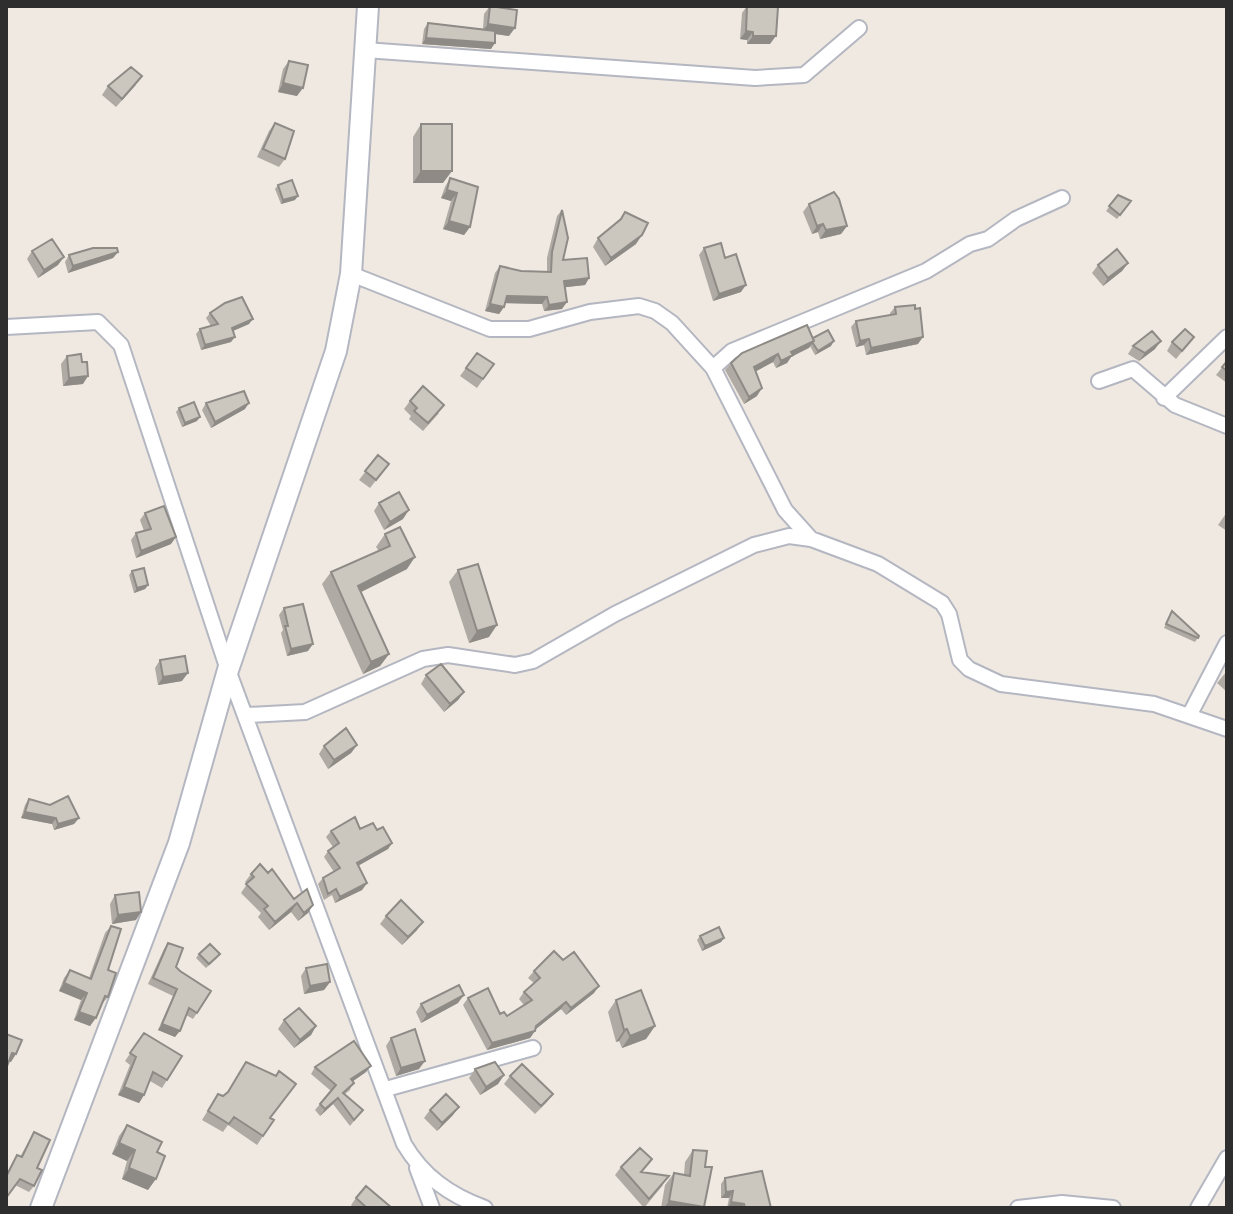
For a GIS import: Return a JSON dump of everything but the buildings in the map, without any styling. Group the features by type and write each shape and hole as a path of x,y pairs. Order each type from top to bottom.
{"street":[{"path":"41,1208 179,843 228,670 336,351 351,274 368,6"},
{"path":"365,50 755,78 804,75 859,28"},
{"path":"713,368 732,351 926,271 970,244 988,239 1016,219 1062,198"},
{"path":"351,274 490,329 529,329 590,312 639,306 655,311 672,323 713,368 785,510 811,539"},
{"path":"6,327 98,322 115,335 126,354 169,500 228,670 404,1144 416,1164 432,1208"},
{"path":"1164,398 1227,337"},
{"path":"1099,381 1133,369 1164,398 1227,426"},
{"path":"247,715 305,712 423,659 448,655 515,665 533,661 615,614 754,545 789,536 811,539 878,564 942,603 949,614 960,660 980,676 1001,684 1154,704 1227,729"},
{"path":"1190,714 1227,643"},
{"path":"386,1089 533,1048"},
{"path":"1198,1208 1227,1158"},
{"path":"416,1164 441,1187 485,1208"},
{"path":"1018,1208 1062,1203 1113,1208"}]}
